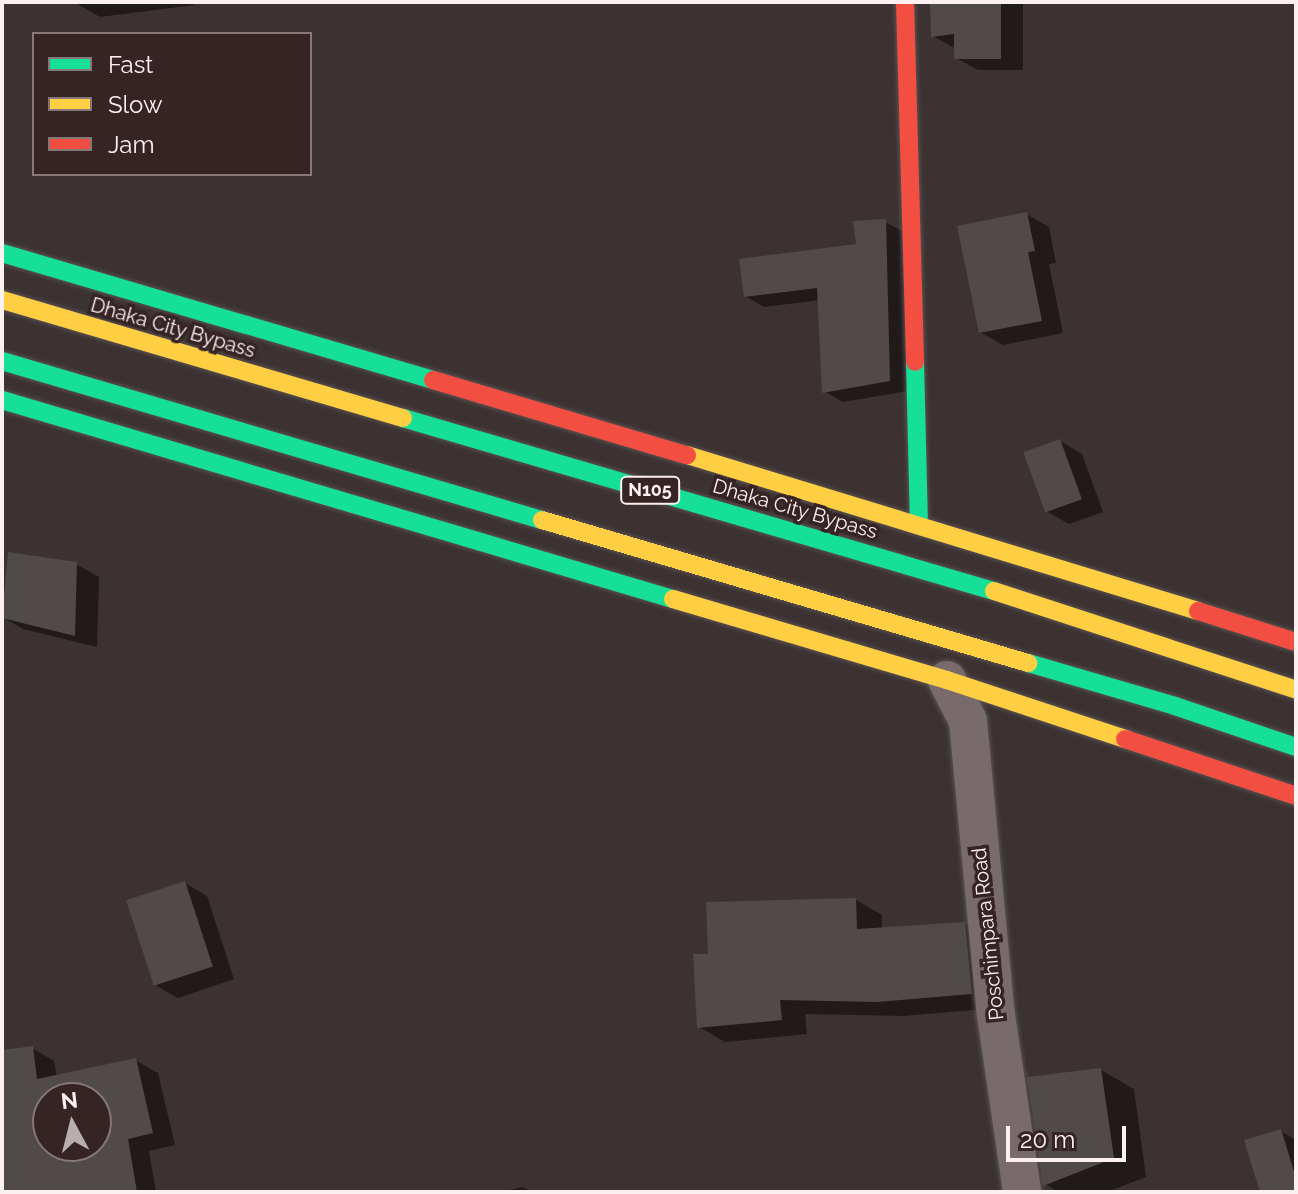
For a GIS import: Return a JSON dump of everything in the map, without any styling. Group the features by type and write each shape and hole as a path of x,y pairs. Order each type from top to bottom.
{"main road":[{"path":"905,2 919,524"},
{"path":"2,253 919,524 1296,642"},
{"name":"Dhaka City Bypass","path":"2,300 989,589 1296,690"},
{"path":"2,361 1175,706 1296,747"},
{"path":"2,400 947,680 1296,796"}],"street":[{"name":"Poschimpara Road","path":"947,680 968,721 996,1015 1022,1192"}],"building":[{"path":"930,2 1001,2 1001,59 954,59 954,34 931,37"},
{"path":"1027,212 1035,251 1028,252 1042,321 979,333 957,226"},
{"path":"886,219 890,381 822,393 817,288 744,297 739,259 856,244 853,221"},
{"path":"1060,439 1082,499 1045,512 1023,452"},
{"path":"8,552 77,562 75,636 2,618"},
{"path":"185,881 213,967 154,986 126,900"},
{"path":"856,898 857,929 965,922 972,994 877,1002 780,1000 782,1020 697,1028 693,954 708,954 706,902"},
{"path":"33,1046 37,1079 136,1058 153,1133 128,1139 137,1192 2,1192 2,1050"},
{"path":"1101,1068 1114,1158 1043,1186 1027,1077"},
{"path":"1281,1129 1296,1178 1296,1192 1260,1192 1244,1140"}],"traffic: fast":[{"path":"2,253 433,380"},
{"path":"2,361 542,520"},
{"path":"915,362 919,524"},
{"path":"2,400 673,599"},
{"path":"403,418 994,591"},
{"path":"1028,663 1175,706 1296,747"}],"traffic: slow":[{"path":"2,300 403,418"},
{"path":"687,455 1198,611"},
{"path":"542,520 1028,663"},
{"path":"994,591 1296,690"},
{"path":"673,599 947,680 1125,739"}],"traffic: jam":[{"path":"905,2 915,362"},
{"path":"433,380 687,455"},
{"path":"1198,611 1296,642"},
{"path":"1125,739 1296,796"}]}
